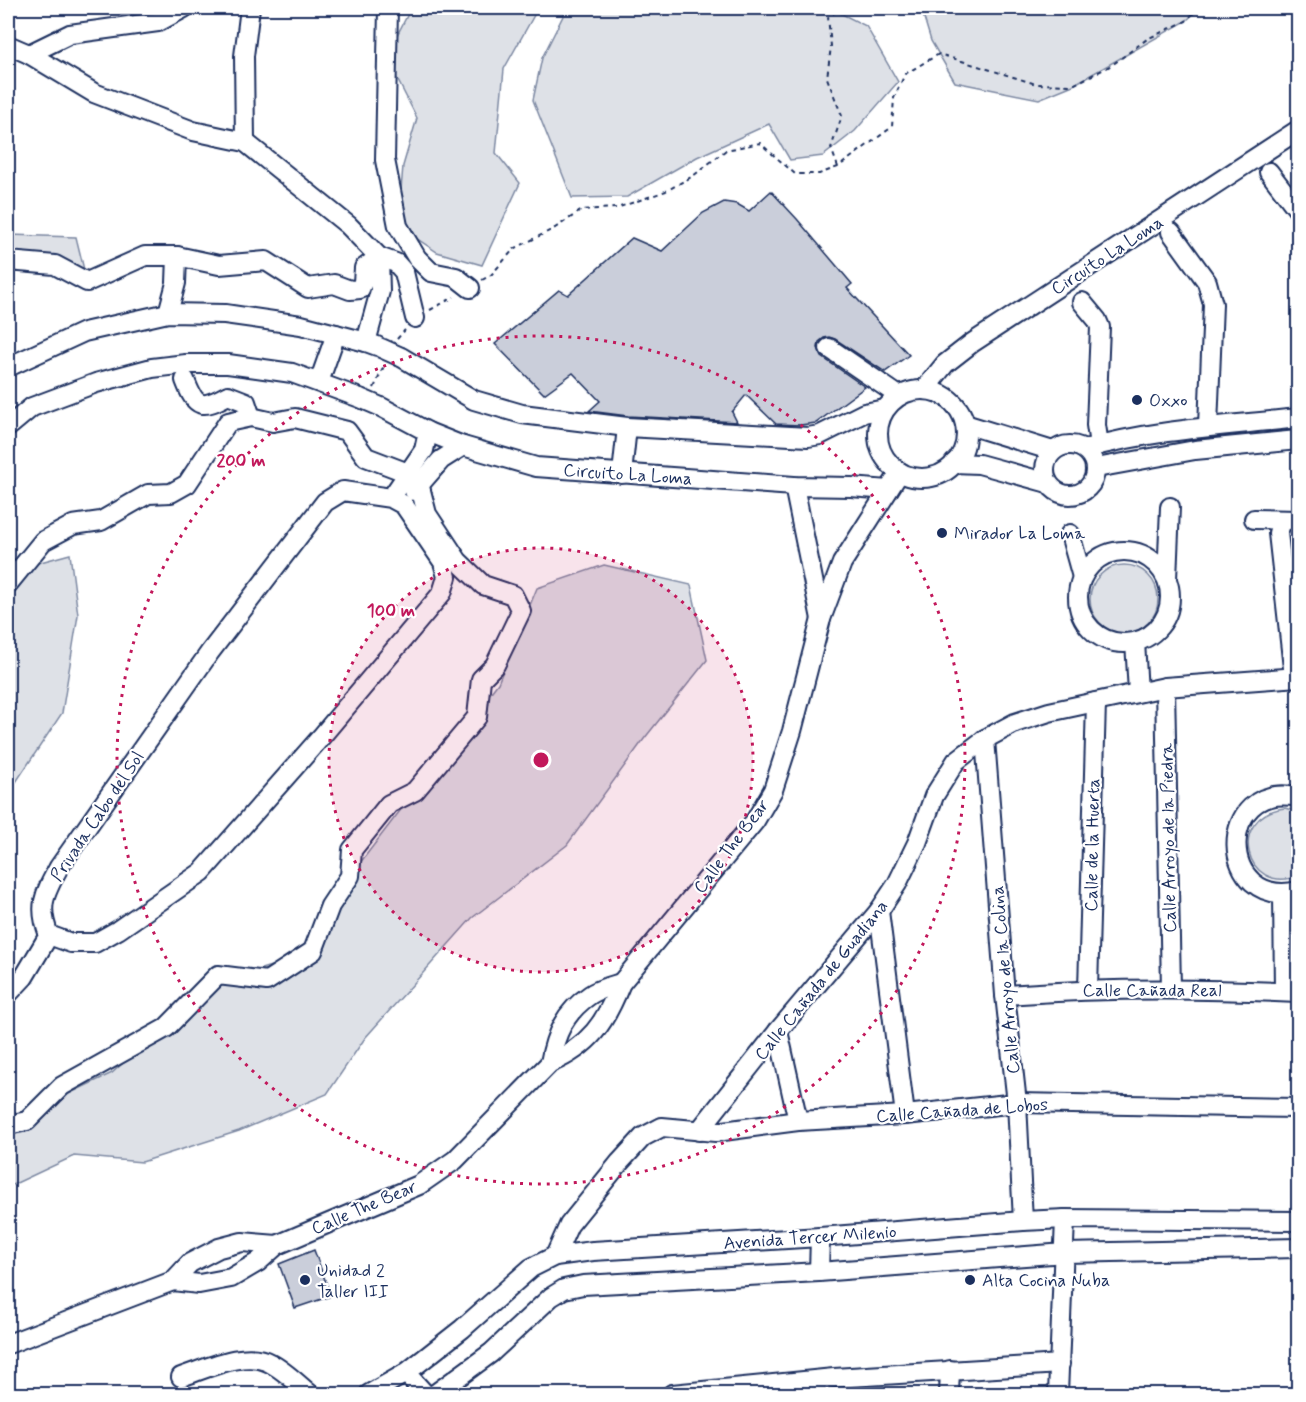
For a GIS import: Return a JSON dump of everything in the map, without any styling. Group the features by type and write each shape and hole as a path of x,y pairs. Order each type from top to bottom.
{"street":[{"path":"29,54 70,34 158,22 184,8"},
{"path":"245,142 244,56 250,8"},
{"path":"388,8 385,160 398,226 417,258 431,272 456,277 471,288"},
{"path":"8,45 29,54 94,93 193,131 245,142 404,272 415,318"},
{"name":"Circuito La Loma","path":"924,390 945,364 972,343 1299,130"},
{"path":"1269,172 1299,210"},
{"path":"1171,232 1207,282 1213,304 1208,426"},
{"path":"8,261 56,265 87,282 145,256 177,256 219,265 266,261 308,288 333,284 350,290 360,289 364,268 387,260 417,258"},
{"path":"168,313 176,283 177,256"},
{"path":"386,350 380,291 387,260"},
{"path":"1082,302 1100,327 1096,425 1092,447 1092,457 1096,468 1094,479 1088,488 1078,494 1066,495 1056,491 1048,483 1044,466 1053,451 1063,445 1092,447 1208,426 1299,418"},
{"path":"8,367 84,332 168,313 225,314 301,325 386,350 474,400 522,414 627,427 808,437 820,435 864,413 885,409"},
{"path":"319,382 336,334"},
{"path":"829,348 898,396"},
{"name":"Circuito La Loma","path":"8,427 32,407 96,383 152,368 186,364 228,364 292,373 371,399 428,432 464,446 536,467 794,486 888,490"},
{"path":"185,381 192,398 202,404 213,403 228,394 246,402 251,417"},
{"path":"924,390 938,393 950,400 959,411 964,424 964,445 954,463 943,472 929,477 914,477 900,472 886,460 879,444 878,426 885,409 898,396 910,391 924,390"},
{"path":"8,584 43,541 74,525 101,521 148,494 171,493 188,484 228,422 251,417 273,422 295,418 347,431 366,457 414,478 427,514 458,561 483,585 513,595 521,611 495,665 481,679 477,717 415,791 389,804 352,850 350,876 330,906 313,951 267,981 218,975 166,1028 62,1086 27,1121 8,1125"},
{"path":"964,424 1053,451"},
{"path":"1239,424 1241,445"},
{"path":"622,474 627,427"},
{"path":"8,994 24,977 49,935 71,943 94,943 118,930 202,872 442,593 447,577 443,562 397,501 414,478 428,432"},
{"path":"1096,468 1149,457 1299,440"},
{"path":"414,478 464,446"},
{"path":"954,463 979,464 1048,483"},
{"name":"Calle The Bear","path":"173,1281 199,1284 231,1278 258,1262 277,1245 419,1185 455,1160 550,1063 570,1054 594,1033 610,1010 621,983 755,821 772,790 792,731 821,619 842,563 900,472"},
{"name":"Calle The Bear","path":"794,486 821,619"},
{"name":"Privada Cabo del Sol","path":"49,935 42,919 44,896 59,867 210,652 325,502 343,491 397,501"},
{"path":"1070,534 1082,577 1078,606 1084,621 1093,632 1106,640 1120,643 1135,642 1149,636 1161,625 1168,611 1170,507"},
{"path":"1254,519 1290,521"},
{"path":"1290,521 1278,533 1296,677"},
{"path":"1082,577 1091,565 1103,556 1117,552 1132,552 1146,556 1158,566 1167,579"},
{"path":"1291,646 1299,584"},
{"path":"1135,642 1138,692"},
{"name":"Calle Cañada de Guadiana","path":"699,1131 778,1031 879,911 897,884 917,843 934,796 956,761 985,739 1015,723 1049,712 1165,687 1296,677"},
{"name":"Calle Arroyo de la Piedra","path":"1165,687 1171,988"},
{"name":"Calle de la Huerta","path":"1088,989 1096,702"},
{"name":"Calle Arroyo de la Colina","path":"985,739 1005,995 1017,1103 1023,1221"},
{"path":"1291,993 1291,892 1266,890 1245,874 1240,866 1236,850 1236,836 1243,818 1260,802 1273,796 1299,797"},
{"path":"879,911 905,1114"},
{"path":"550,1063 554,1039 570,1013 591,994 621,983"},
{"name":"Calle Cañada Real","path":"1005,995 1088,989 1171,988 1291,993"},
{"path":"778,1031 798,1121"},
{"name":"Calle Cañada de Lobos","path":"699,1131 716,1132 798,1121 1017,1103 1299,1108"},
{"path":"555,1256 568,1225 643,1137 662,1127 699,1131"},
{"path":"1058,1395 1065,1219"},
{"name":"Avenida Tercer Milenio","path":"369,1395 406,1373 462,1329 531,1268 555,1256 593,1251 1065,1219 1299,1221"},
{"path":"1276,1221 1277,1248"},
{"path":"819,1272 820,1237"},
{"name":"Calle The Bear","path":"8,1344 173,1281 190,1263 219,1248 242,1242 277,1245"},
{"name":"Avenida Tercer Milenio","path":"435,1395 491,1353 551,1297 564,1289 583,1285 819,1272 1065,1253 1299,1248"},
{"path":"181,1377 243,1358 256,1358 270,1363 310,1395"},
{"path":"672,1395 833,1386 950,1370 1059,1364"},
{"path":"949,1395 950,1370"},
{"path":"406,1373 425,1395"}],"path":[{"path":"838,167 831,148 842,116 827,78 831,46 828,17 842,8"},
{"path":"371,399 386,350 415,318 471,288 491,275 514,249 555,228 582,210 617,208 666,191 693,176 726,150 760,143 795,174 819,174 838,167 892,127 894,98 906,74 939,54 1036,84 1073,85 1112,65 1147,39 1186,21 1198,8"}],"shaded area":[{"path":"411,8 538,8 504,69 496,153 520,183 482,265 437,252 398,226 403,166 417,118 386,57"},
{"path":"567,8 830,8 866,26 898,82 855,131 823,156 790,160 769,124 697,157 627,197 572,198 533,100 542,58"},
{"path":"921,8 1200,8 1186,21 1073,85 1039,99 955,82 931,41"},
{"path":"8,235 76,237 87,282 8,263"},
{"path":"70,554 78,615 62,713 8,794 8,586 19,568"},
{"path":"604,565 691,585 707,660 644,739 567,845 472,918 365,1038 327,1094 239,1131 142,1162 74,1156 8,1187 8,1123 112,1073 208,985 304,956 350,876 498,683 537,588"},
{"path":"1117,565 1131,565 1143,570 1153,580 1158,599 1153,618 1143,628 1131,633 1117,633 1105,628 1095,618 1090,606 1090,592 1095,580 1105,570"},
{"path":"1285,808 1298,812 1298,876 1280,879 1265,875 1255,865 1249,852 1249,838 1254,824 1266,814"}],"building":[{"path":"771,191 852,284 847,288 909,355 885,372 835,339 824,338 819,342 818,348 822,357 865,387 816,423 776,424 746,395 732,412 737,422 628,416 589,411 600,401 573,373 544,394 495,344 559,290 568,295 632,238 662,251 703,213 724,202 737,204 749,211"},
{"name":"Unidad 2 Taller III","path":"314,1250 331,1296 295,1308 279,1264"}],"place":[{"name":"Oxxo","path":"1137,400"},
{"name":"Mirador La Loma","path":"942,533"},
{"name":"Unidad 2 Taller III","path":"305,1280"},
{"name":"Alta Cocina Nuba","path":"970,1280"}]}
